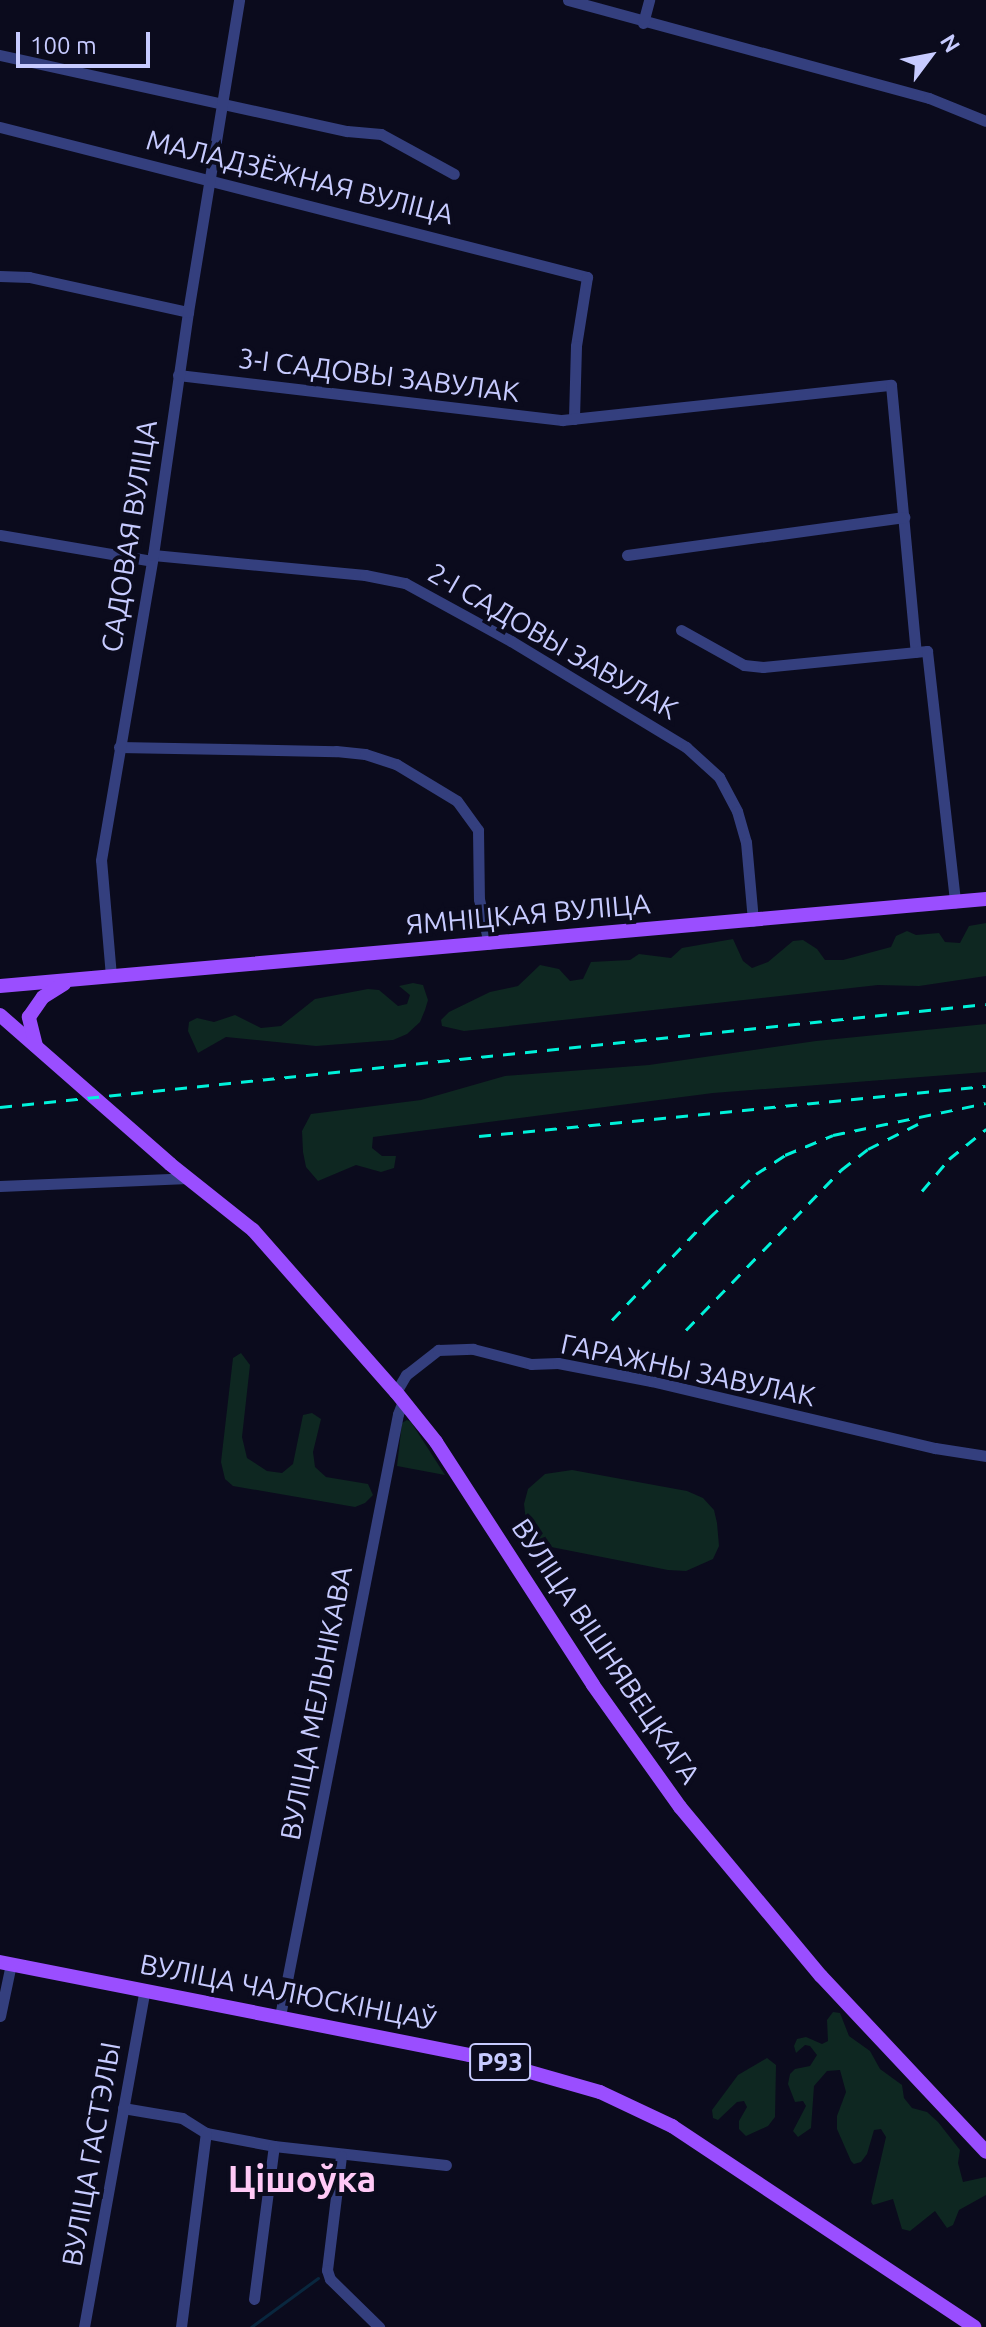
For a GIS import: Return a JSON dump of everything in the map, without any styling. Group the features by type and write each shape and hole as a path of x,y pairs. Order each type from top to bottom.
{"main road":[{"name":"ЯМНІЦКАЯ ВУЛІЦА","path":"4,988 75,979 986,899"},
{"path":"1,1016 15,1022 31,1014 49,992 75,979"},
{"path":"4,988 28,992 36,1046"},
{"name":"ВУЛІЦА ВІШНЯВЕЦКАГА","path":"1,1016 188,1178 253,1230 400,1396 436,1442 585,1673 680,1807 821,1976 986,2152"},
{"name":"ВУЛІЦА ЧАЛЮСКІНЦАЎ","path":"6,1963 516,2066 623,2102 672,2126 974,2327"}],"street":[{"name":"САДОВАЯ ВУЛІЦА","path":"111,976 101,860 152,558 178,375 239,0"},
{"path":"568,0 643,23 929,98 986,121"},
{"path":"643,23 649,0"},
{"path":"0,55 347,131 381,134 454,174"},
{"name":"МАЛАДЗЁЖНАЯ ВУЛІЦА","path":"0,127 587,277 576,346 574,419"},
{"path":"0,276 29,277 188,312"},
{"name":"3-І САДОВЫ ЗАВУЛАК","path":"178,375 484,413 574,419 891,385 904,517"},
{"path":"627,555 904,517 955,902"},
{"name":"2-І САДОВЫ ЗАВУЛАК","path":"0,535 152,558 365,575 405,583 511,641 686,747 719,777 737,811 746,842 753,921"},
{"path":"681,630 744,665 763,667 922,652"},
{"path":"119,747 346,752 396,764 457,801 478,830 479,899 489,944"},
{"path":"0,1186 188,1178"},
{"name":"ГАРАЖНЫ ЗАВУЛАК","path":"400,1396 406,1375 438,1350 464,1348 531,1364 558,1363 651,1381 843,1428 986,1456"},
{"name":"ВУЛІЦА МЕЛЬНІКАВА","path":"280,2016 400,1396"},
{"path":"0,2016 6,1963"},
{"name":"ВУЛІЦА ГАСТЭЛЫ","path":"84,2327 145,1989"},
{"path":"123,2108 182,2118 206,2133 274,2146 341,2156 446,2165"},
{"path":"181,2327 206,2133"},
{"path":"254,2299 274,2146"},
{"path":"341,2156 327,2270 356,2307 379,2327"}],"green space":[{"path":"986,923 986,976 919,986 878,985 464,1031 442,1026 441,1020 449,1012 490,992 518,986 540,965 559,969 570,981 583,979 591,962 630,960 639,954 671,958 682,948 733,939 743,961 752,968 768,962 793,941 803,940 817,949 825,960 843,960 891,947 896,936 907,931 916,935 939,933 945,942 960,943 969,926"},
{"path":"413,983 423,985 428,1000 425,1010 420,1022 407,1034 393,1040 316,1046 226,1037 198,1053 188,1031 189,1022 197,1018 214,1022 235,1015 261,1028 281,1026 315,999 368,989 379,990 398,1006 407,1004 410,995 399,986"},
{"path":"986,1024 986,1072 713,1093 373,1137 372,1148 382,1156 396,1156 394,1168 381,1172 356,1165 318,1181 306,1167 303,1152 302,1131 311,1114 421,1100 505,1076 649,1065 816,1041"},
{"path":"241,1353 250,1365 242,1437 247,1458 267,1471 282,1473 293,1464 303,1415 312,1413 321,1419 313,1452 315,1467 326,1477 368,1484 373,1495 365,1503 355,1507 233,1486 225,1479 221,1462 233,1358"},
{"path":"407,1420 445,1475 397,1466 402,1423"},
{"path":"572,1470 687,1491 703,1498 714,1510 717,1523 719,1546 713,1559 686,1571 668,1570 546,1546 537,1541 526,1521 524,1504 528,1489 545,1474"},
{"path":"833,2012 840,2013 849,2036 870,2051 880,2069 902,2085 904,2098 912,2108 927,2112 960,2150 958,2163 963,2182 986,2177 986,2195 959,2210 953,2225 947,2228 935,2211 910,2231 902,2229 893,2199 873,2205 871,2202 886,2137 881,2129 874,2130 867,2154 861,2162 854,2164 851,2161 837,2129 837,2116 846,2092 840,2070 827,2071 814,2086 811,2128 798,2137 793,2131 806,2106 803,2101 795,2102 788,2084 790,2074 795,2069 810,2066 817,2055 810,2046 805,2045 796,2053 794,2046 797,2039 806,2037 822,2044 828,2041 827,2020"},
{"path":"767,2058 776,2065 775,2117 768,2126 746,2136 739,2129 739,2121 747,2107 744,2101 737,2102 718,2120 713,2118 712,2110 738,2075"}],"waterway":[{"path":"251,2327 318,2278"}],"railway":[{"path":"0,1107 986,1004"},
{"path":"479,1136 986,1086"},
{"path":"612,1320 709,1218 756,1174 785,1155 833,1135 986,1103"},
{"path":"686,1330 841,1170 868,1149 918,1124"},
{"path":"922,1191 949,1159 986,1129"}],"district":[{"name":"Цішоўка","path":"302,2179"}]}
